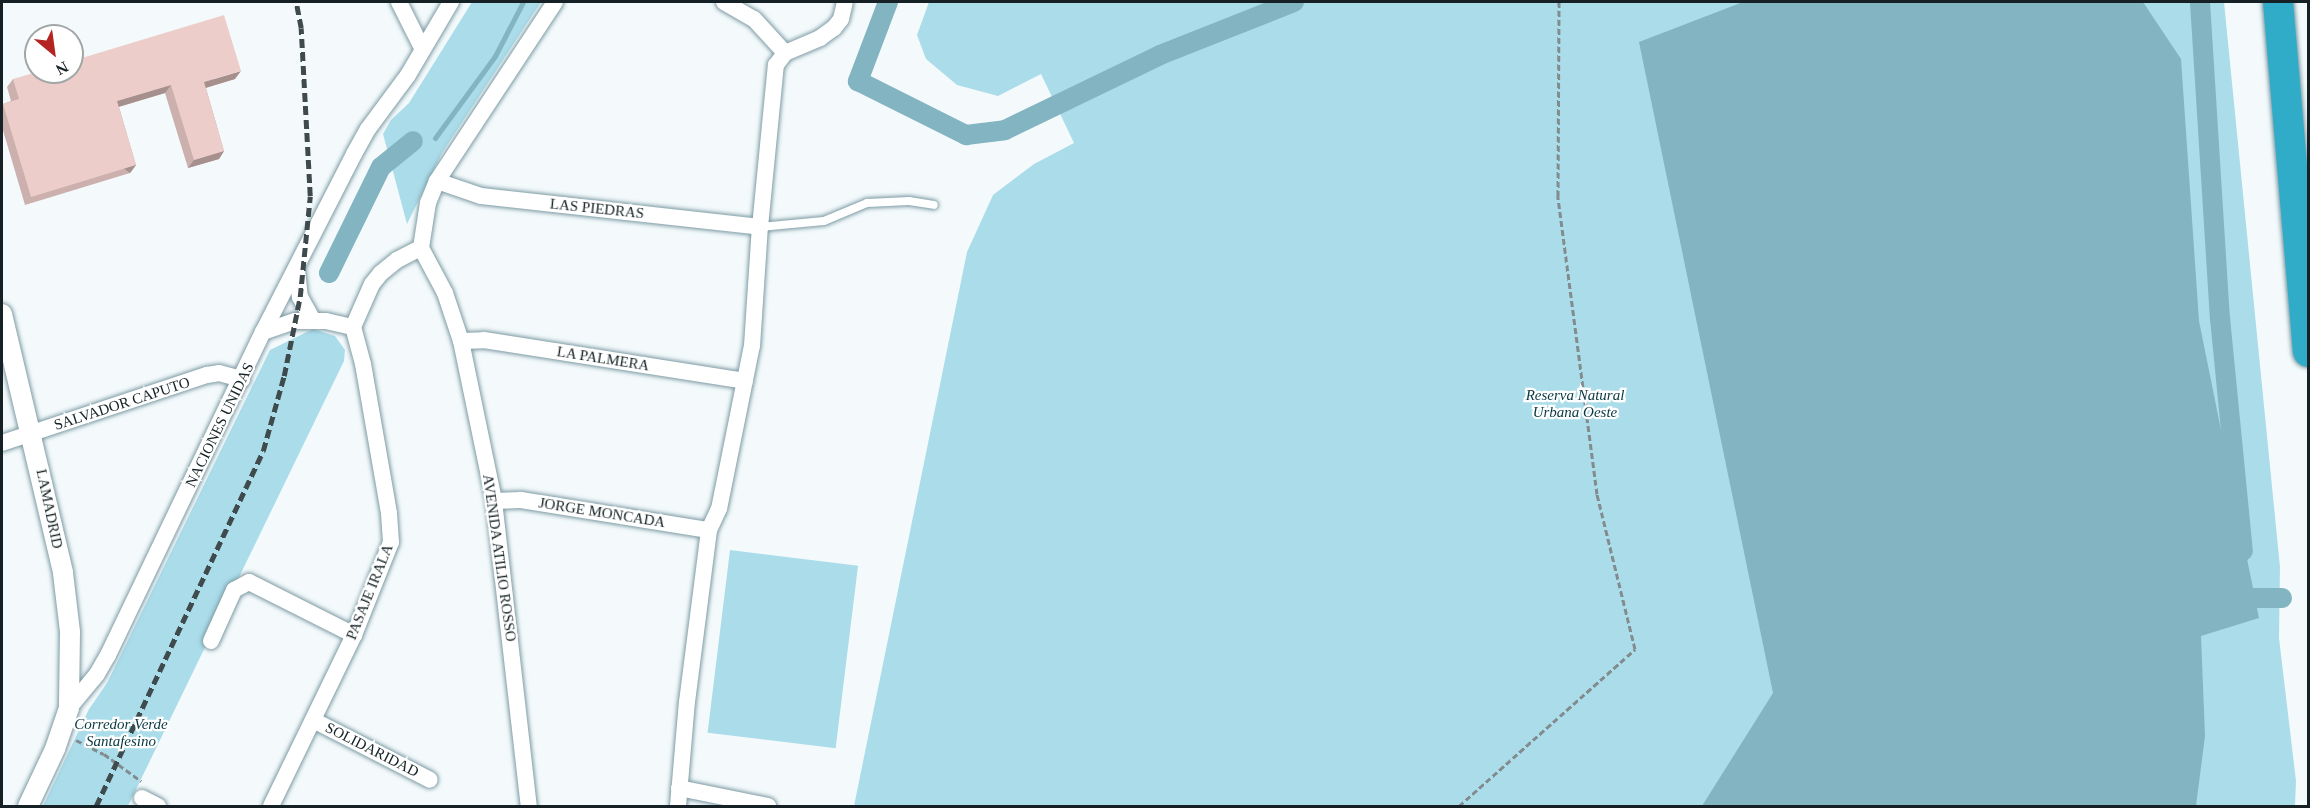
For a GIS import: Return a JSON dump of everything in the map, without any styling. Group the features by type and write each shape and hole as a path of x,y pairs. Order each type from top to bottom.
{"highway":[{"path":"2278,2 2308,352"}],"street":[{"path":"399,2 422,48"},
{"name":"NACIONES UNIDAS","path":"28,807 55,749 69,708 97,674 108,655 263,332 297,270 354,154 368,129 408,75 451,2"},
{"path":"263,332 295,321 313,320 353,327 372,284 381,273 397,260 421,248 428,203 436,181 555,2"},
{"path":"724,2 754,19 785,53"},
{"path":"678,807 709,530 719,509 752,346 760,227 776,65 785,53 820,38 834,28 841,19 845,2"},
{"name":"LAS PIEDRAS","path":"436,181 481,196 760,227"},
{"name":"AVENIDA ATILIO ROSSO","path":"421,248 445,293 461,341 494,501 530,807"},
{"path":"297,270 300,297 313,320"},
{"name":"LAMADRID","path":"2,314 32,434 68,604 71,658 69,708"},
{"name":"PASAJE IRALA","path":"271,807 354,635 388,554 392,530 363,364 353,327"},
{"name":"LA PALMERA","path":"461,341 484,340 746,381"},
{"name":"SALVADOR CAPUTO","path":"2,443 207,375 219,373 242,379"},
{"name":"JORGE MONCADA","path":"494,501 521,500 709,530"},
{"path":"211,641 234,590 249,582 354,635"},
{"name":"SOLIDARIDAD","path":"313,720 430,780"},
{"path":"679,788 768,807"},
{"path":"140,802 158,807"}],"lane":[{"path":"760,227 824,221 867,203 909,201 934,205"}],"path":[{"path":"1459,807 1635,649 1597,494 1558,196 1559,2"},
{"path":"86,745 104,754 141,780 140,802"}],"green space":[{"path":"472,2 541,2 442,153 407,224 383,134 391,120 409,103"},
{"name":"Reserva Natural Urbana Oeste","path":"929,2 2224,2 2280,567 2279,638 2296,781 2295,806 854,806 967,252 993,195 1034,164 1074,143 1041,74 998,96 957,85 926,59 917,35"},
{"name":"Corredor Verde Santafesino","path":"313,329 335,336 345,350 344,361 128,806 43,806 89,709 107,683 270,350"},
{"path":"730,550 858,566 836,748 708,733"}],"shaded area":[{"path":"1743,2 2143,2 2181,59 2199,321 2259,618 2201,636 2205,736 2196,806 1702,806 1773,693 1639,42"}],"building":[{"path":"224,15 241,71 204,82 224,151 194,160 171,85 117,101 136,165 31,197 3,104 19,99 13,79 24,76 24,84 84,84 84,57"}],"waterway":[{"path":"435,138 495,56 523,2"},
{"path":"888,2 858,81 966,135 1005,130 1160,55 1294,2"},
{"path":"2200,2 2220,318 2243,551"},
{"path":"329,273 381,167 413,141"},
{"path":"2230,602 2248,598 2282,598"}],"railway":[{"path":"96,806 263,451 284,376 300,297 310,196 301,28 296,2"}]}
